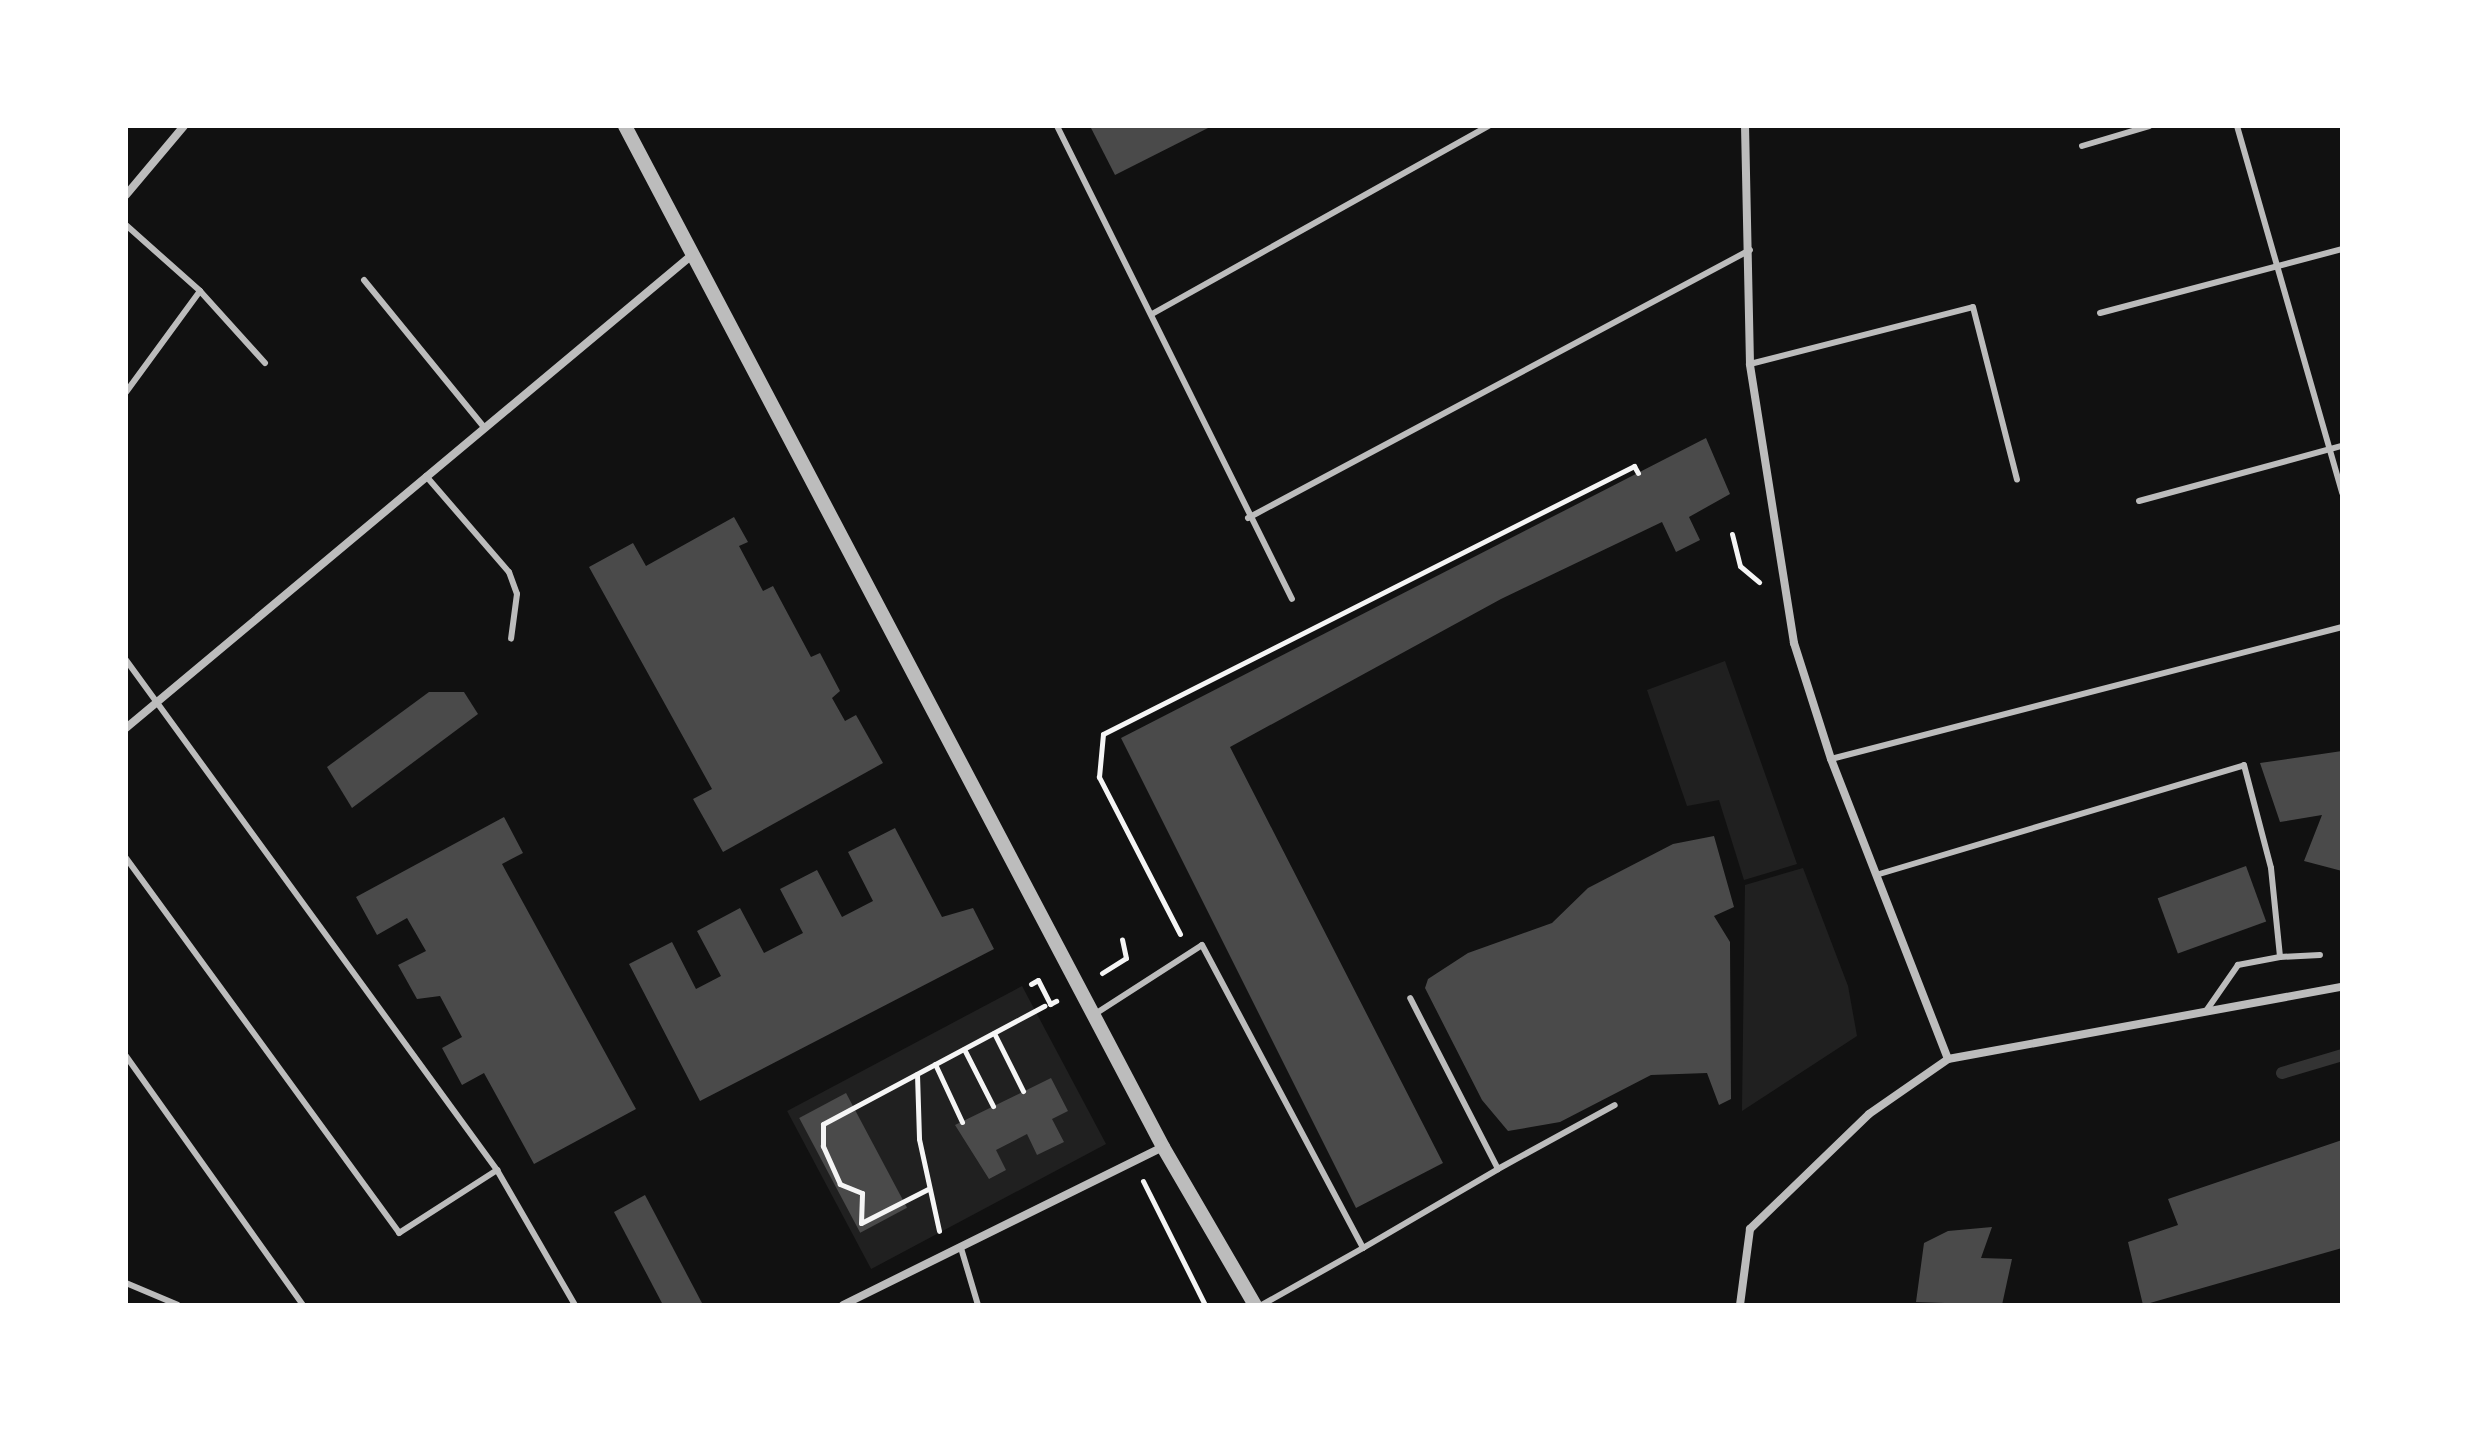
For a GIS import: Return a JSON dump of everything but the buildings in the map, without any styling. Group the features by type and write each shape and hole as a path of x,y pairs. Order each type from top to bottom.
{"street":[{"path":"126,195 184,126"},
{"path":"625,126 1163,1147 1255,1305"},
{"path":"1745,126 1750,364 1781,580 1831,759 1948,1059"},
{"path":"126,728 693,254"},
{"path":"1740,1305 1750,1229 1858,1123 1948,1059 2342,987"},
{"path":"843,1305 1163,1147"}],"lane":[{"path":"1057,126 1152,314 1248,518 1292,599"},
{"path":"1152,314 1489,126"},
{"path":"2082,146 2149,126"},
{"path":"2237,126 2342,493"},
{"path":"126,225 200,291 265,363"},
{"path":"2100,313 2342,249"},
{"path":"1248,518 1750,250"},
{"path":"364,280 484,427"},
{"path":"126,392 200,291"},
{"path":"1750,364 1973,307 2017,479"},
{"path":"2139,501 2342,446"},
{"path":"426,476 509,572 517,594 511,639"},
{"path":"1831,759 2342,627"},
{"path":"126,660 497,1170 575,1305"},
{"path":"1876,875 2244,765 2271,868 2280,957"},
{"path":"126,858 399,1233 497,1170"},
{"path":"1095,1014 1202,945 1363,1248"},
{"path":"2206,1011 2238,965 2280,957 2320,955"},
{"path":"1410,998 1498,1169"},
{"path":"126,1056 303,1305"},
{"path":"1262,1305 1615,1105"},
{"path":"961,1248 978,1305"},
{"path":"126,1283 178,1305"}],"path":[{"path":"1190,953 1099,777 1103,734 1634,466 1638,473"},
{"path":"1732,534 1746,572"},
{"path":"1302,617 1310,630"},
{"path":"1122,939 1126,958"},
{"path":"928,1189 861,1223 862,1193 840,1184 821,1136 832,1114 917,1074 1047,1005 1038,980 1031,984"},
{"path":"994,1033 1023,1091"},
{"path":"964,1049 993,1106"},
{"path":"935,1064 962,1122"},
{"path":"917,1074 928,1189 942,1239"},
{"path":"1134,1163 1205,1305"}],"shaded area":[{"path":"1725,661 1797,864 1744,880 1719,800 1687,806 1647,690"},
{"path":"1803,868 1848,986 1857,1036 1742,1111 1745,885"},
{"path":"1022,986 1106,1144 871,1269 787,1111"}],"waterway":[{"path":"2282,1073 2342,1055"}]}
